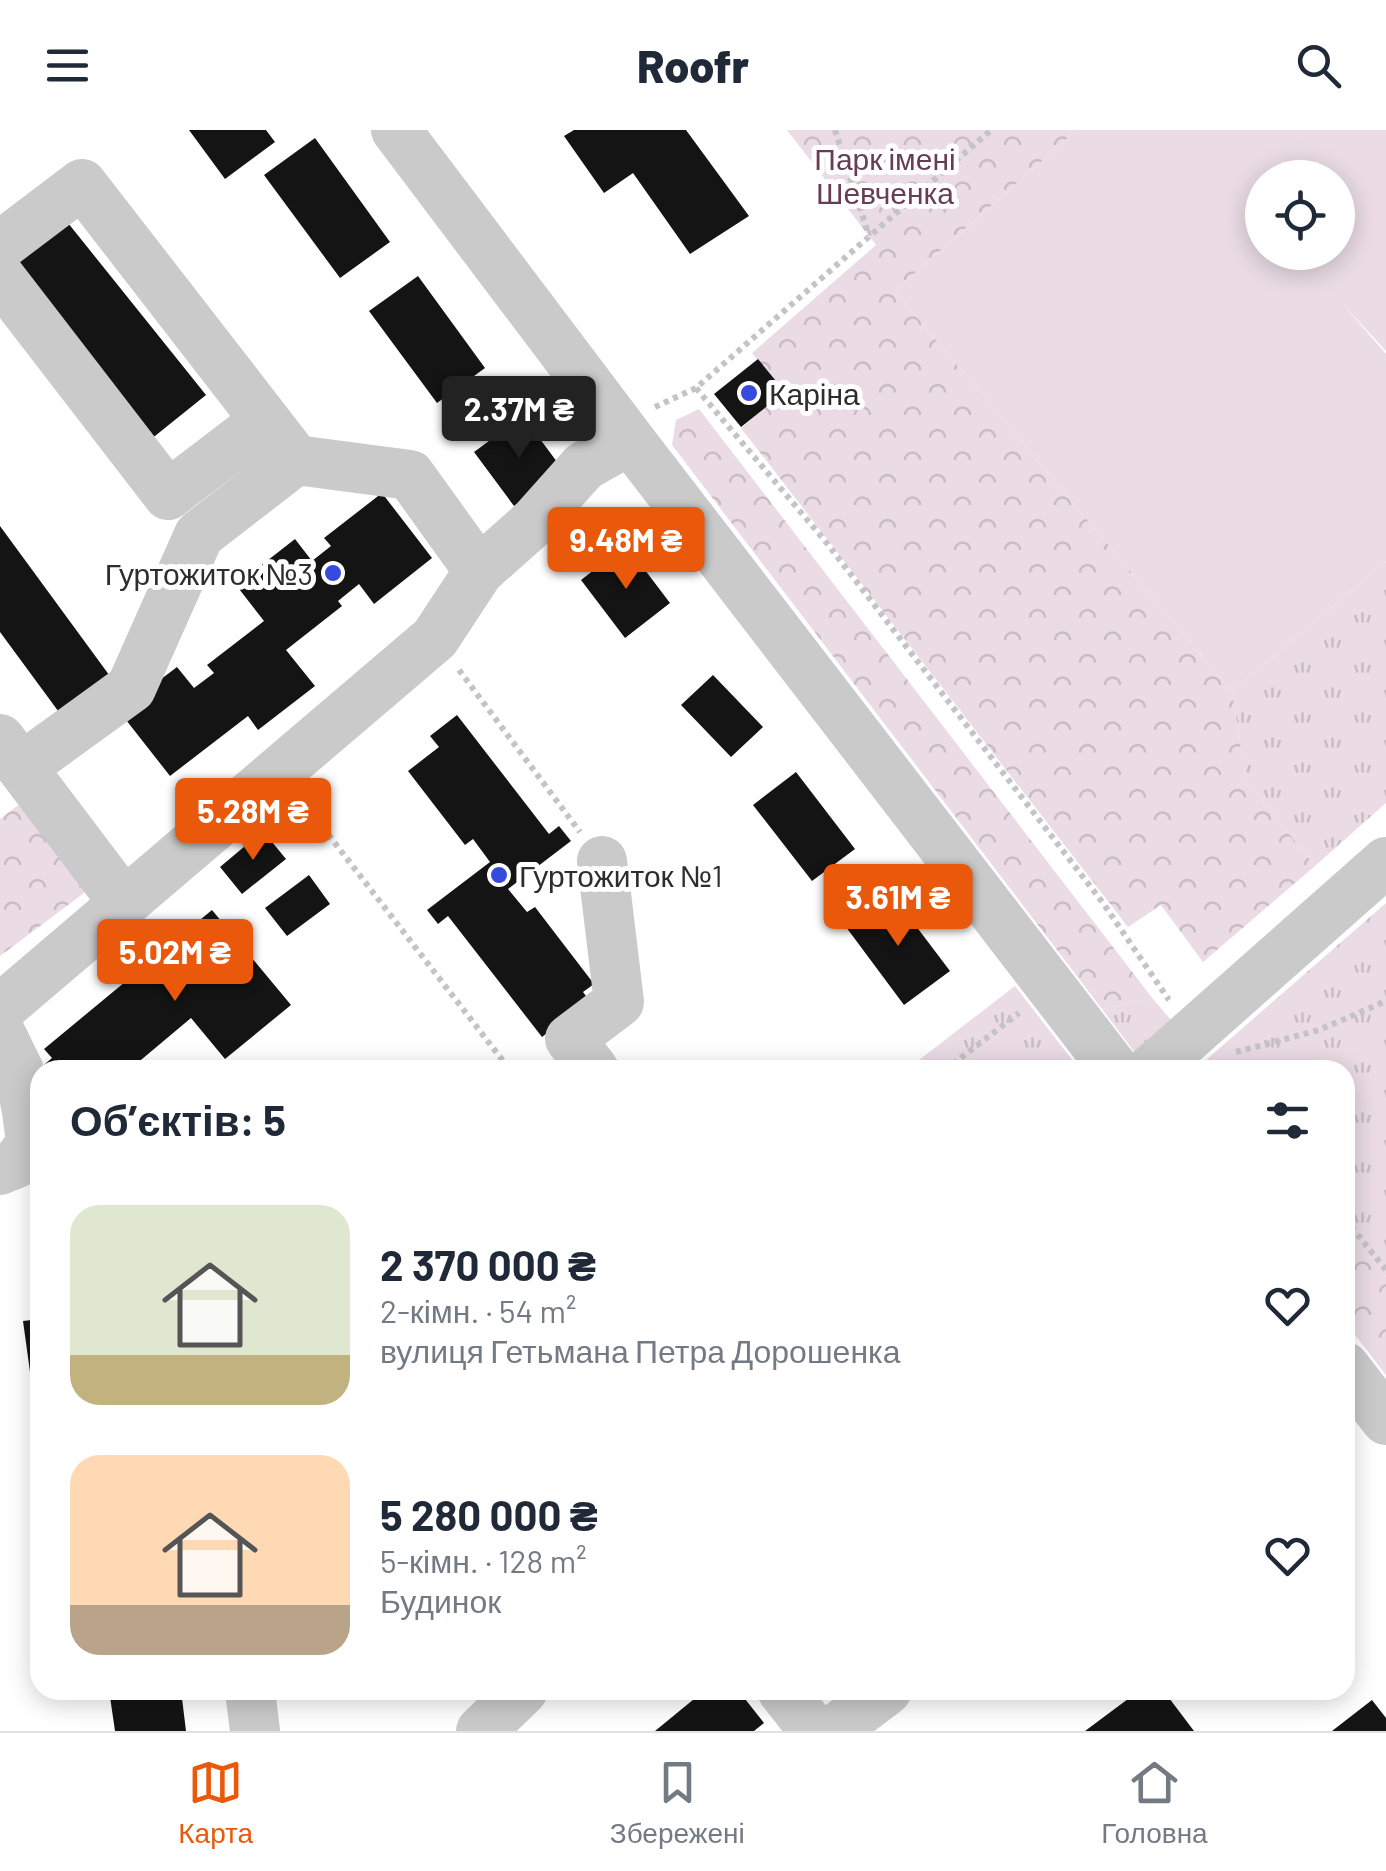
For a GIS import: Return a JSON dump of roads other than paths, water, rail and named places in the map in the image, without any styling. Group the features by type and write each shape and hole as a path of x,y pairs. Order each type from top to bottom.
{"street":[{"path":"396,130 638,426 1107,1060"},
{"path":"0,246 82,184 296,460 410,475 479,572"},
{"path":"0,277 199,535"},
{"path":"168,495 265,421"},
{"path":"0,1009 435,638 479,572 534,522 584,466 638,426"},
{"path":"124,903 11,753 131,688 199,535 296,460"},
{"path":"586,1060 570,1039 619,1002 602,860"},
{"path":"1175,1060 1208,1046 1386,862"},
{"path":"0,1032 18,1071 27,1111 24,1157"},
{"path":"1355,1380 1386,1420"},
{"path":"251,1700 255,1731"},
{"path":"481,1731 514,1700"},
{"path":"790,1700 814,1731"},
{"path":"833,1731 874,1700"}],"place":[{"name":"Каріна","path":"749,393"},
{"name":"Гуртожиток №3","path":"333,573"},
{"name":"Гуртожиток №1","path":"499,875"}],"park label":[{"name":"Парк імені Шевченка","path":"885,175"}]}
